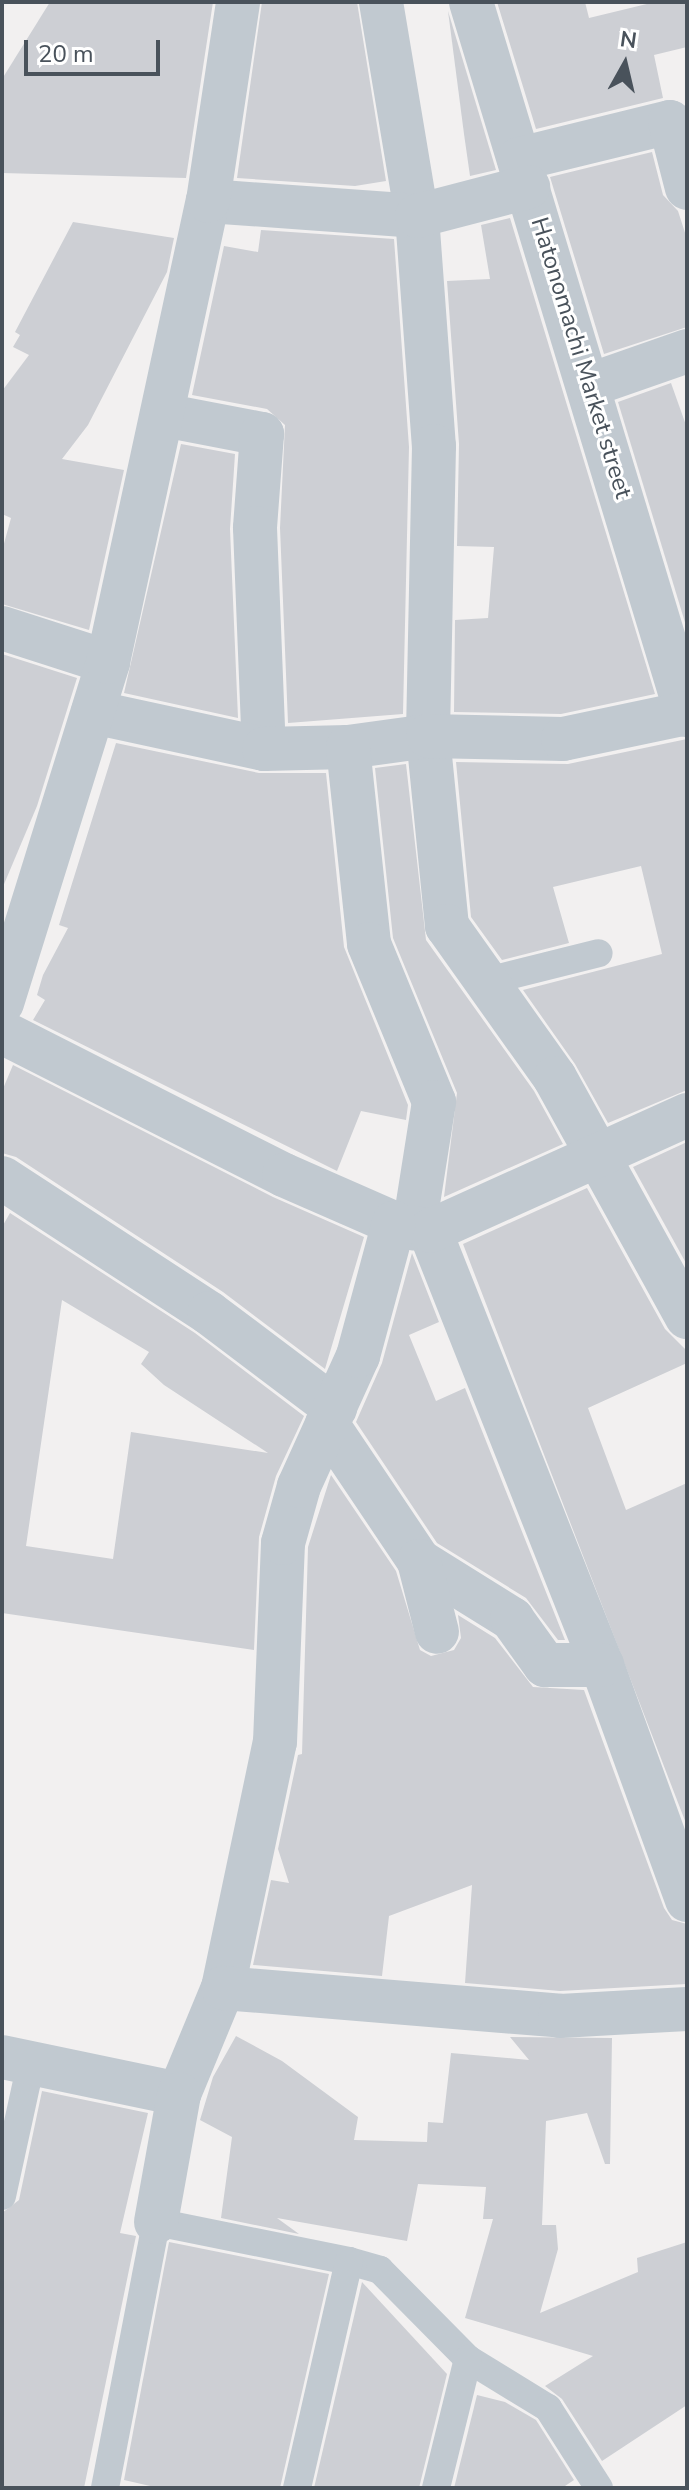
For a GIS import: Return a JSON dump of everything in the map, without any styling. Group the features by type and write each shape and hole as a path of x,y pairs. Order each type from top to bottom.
{"street":[{"path":"2,1003 108,662 208,201 238,2"},
{"path":"381,2 417,216 434,446 428,736 447,926 555,1078 687,1317"},
{"name":"Hatonomachi Market street","path":"471,2 590,385 687,714"},
{"path":"208,201 417,216 524,173 670,122 687,188"},
{"path":"590,385 687,351"},
{"path":"163,415 262,434 255,528 264,749"},
{"path":"2,628 108,662"},
{"path":"93,712 264,749 348,747 428,736 563,739 687,714"},
{"path":"156,2222 179,2094 223,1988 275,1742 283,1543 299,1486 413,1227 434,1102 369,944 348,747"},
{"path":"2,1032 284,1175 413,1227 687,1115"},
{"path":"2,1178 209,1313 331,1416 419,1561 437,1632"},
{"path":"413,1227 602,1665 687,1900"},
{"path":"419,1561 512,1619 545,1665 602,1665"},
{"path":"223,1988 560,2016 687,2009"},
{"path":"17,2060 179,2094"}],"lane":[{"path":"487,981 599,953"},
{"path":"2,2196 17,2060"},
{"path":"105,2488 156,2222 380,2270 468,2359 548,2408 599,2488"},
{"path":"297,2488 349,2261"},
{"path":"436,2488 468,2359"}],"building":[{"path":"50,2 213,2 186,178 2,173 2,79"},
{"path":"262,2 357,2 386,181 355,186 237,178"},
{"path":"497,2 585,2 589,18 655,2 687,2 687,47 654,55 663,98 536,129"},
{"path":"448,11 496,170 470,176 464,134"},
{"path":"652,152 663,195 678,211 687,239 687,327 604,354 550,177"},
{"path":"510,218 655,694 561,714 454,712 455,620 488,618 494,547 457,546 459,444 447,281 490,279 481,225"},
{"path":"73,222 174,238 167,272 88,425 62,459 124,470 89,630 2,604 2,551 11,518 2,514 2,391 29,355 13,347 20,335 15,332"},
{"path":"261,230 394,239 409,447 403,714 288,723 280,528 285,425 267,409 192,395 224,246 258,252"},
{"path":"671,383 687,428 687,629 618,402"},
{"path":"181,444 235,454 230,529 238,718 124,693"},
{"path":"2,654 77,678 37,806 2,889"},
{"path":"687,739 687,1090 608,1123 575,1064 523,990 662,954 641,866 553,887 569,943 502,960 471,917 456,762 568,764"},
{"path":"116,743 259,773 326,773 344,947 408,1105 406,1120 361,1111 337,1171 33,1020 45,1000 37,995 43,975 68,928 59,925"},
{"path":"406,764 426,940 534,1091 563,1144 444,1197 457,1093 393,938 375,768"},
{"path":"13,1065 273,1197 364,1237 325,1369 223,1292 16,1157 2,1153 2,1091"},
{"path":"687,1142 687,1265 633,1167"},
{"path":"587,1188 665,1329 687,1351 687,1363 588,1408 626,1510 687,1483 687,1826 463,1244"},
{"path":"10,1213 195,1333 304,1416 276,1476 259,1537 254,1650 2,1613 2,1227","holes":["62,1300 149,1352 141,1364 164,1385 268,1453 131,1432 113,1559 26,1546"]},
{"path":"412,1253 439,1322 409,1335 436,1401 465,1388 565,1640 558,1640 526,1598 437,1543 356,1422 382,1363"},
{"path":"331,1475 396,1571 420,1650 431,1656 454,1650 461,1638 458,1615 495,1638 533,1687 584,1690 664,1908 672,1920 687,1924 687,1984 560,1991 465,1983 472,1885 389,1916 382,1976 253,1965 271,1880 289,1883 278,1849 298,1755 302,1754 308,1547"},
{"path":"236,2036 282,2061 358,2117 354,2140 427,2142 428,2122 443,2123 451,2053 529,2060 510,2037 612,2038 610,2164 605,2164 587,2113 546,2121 542,2225 556,2225 558,2249 540,2313 638,2272 637,2258 687,2242 687,2405 602,2461 562,2399 545,2386 593,2356 465,2318 493,2219 483,2219 486,2187 418,2184 407,2241 277,2218 299,2234 221,2218 232,2137 200,2120 213,2077"},
{"path":"42,2091 148,2113 120,2233 136,2236 84,2488 2,2488 2,2213 19,2200"},
{"path":"169,2242 329,2274 280,2488 159,2488 124,2480"},
{"path":"362,2282 447,2374 419,2488 314,2488"},
{"path":"477,2395 505,2402 536,2420 574,2480 562,2488 454,2488"}]}
